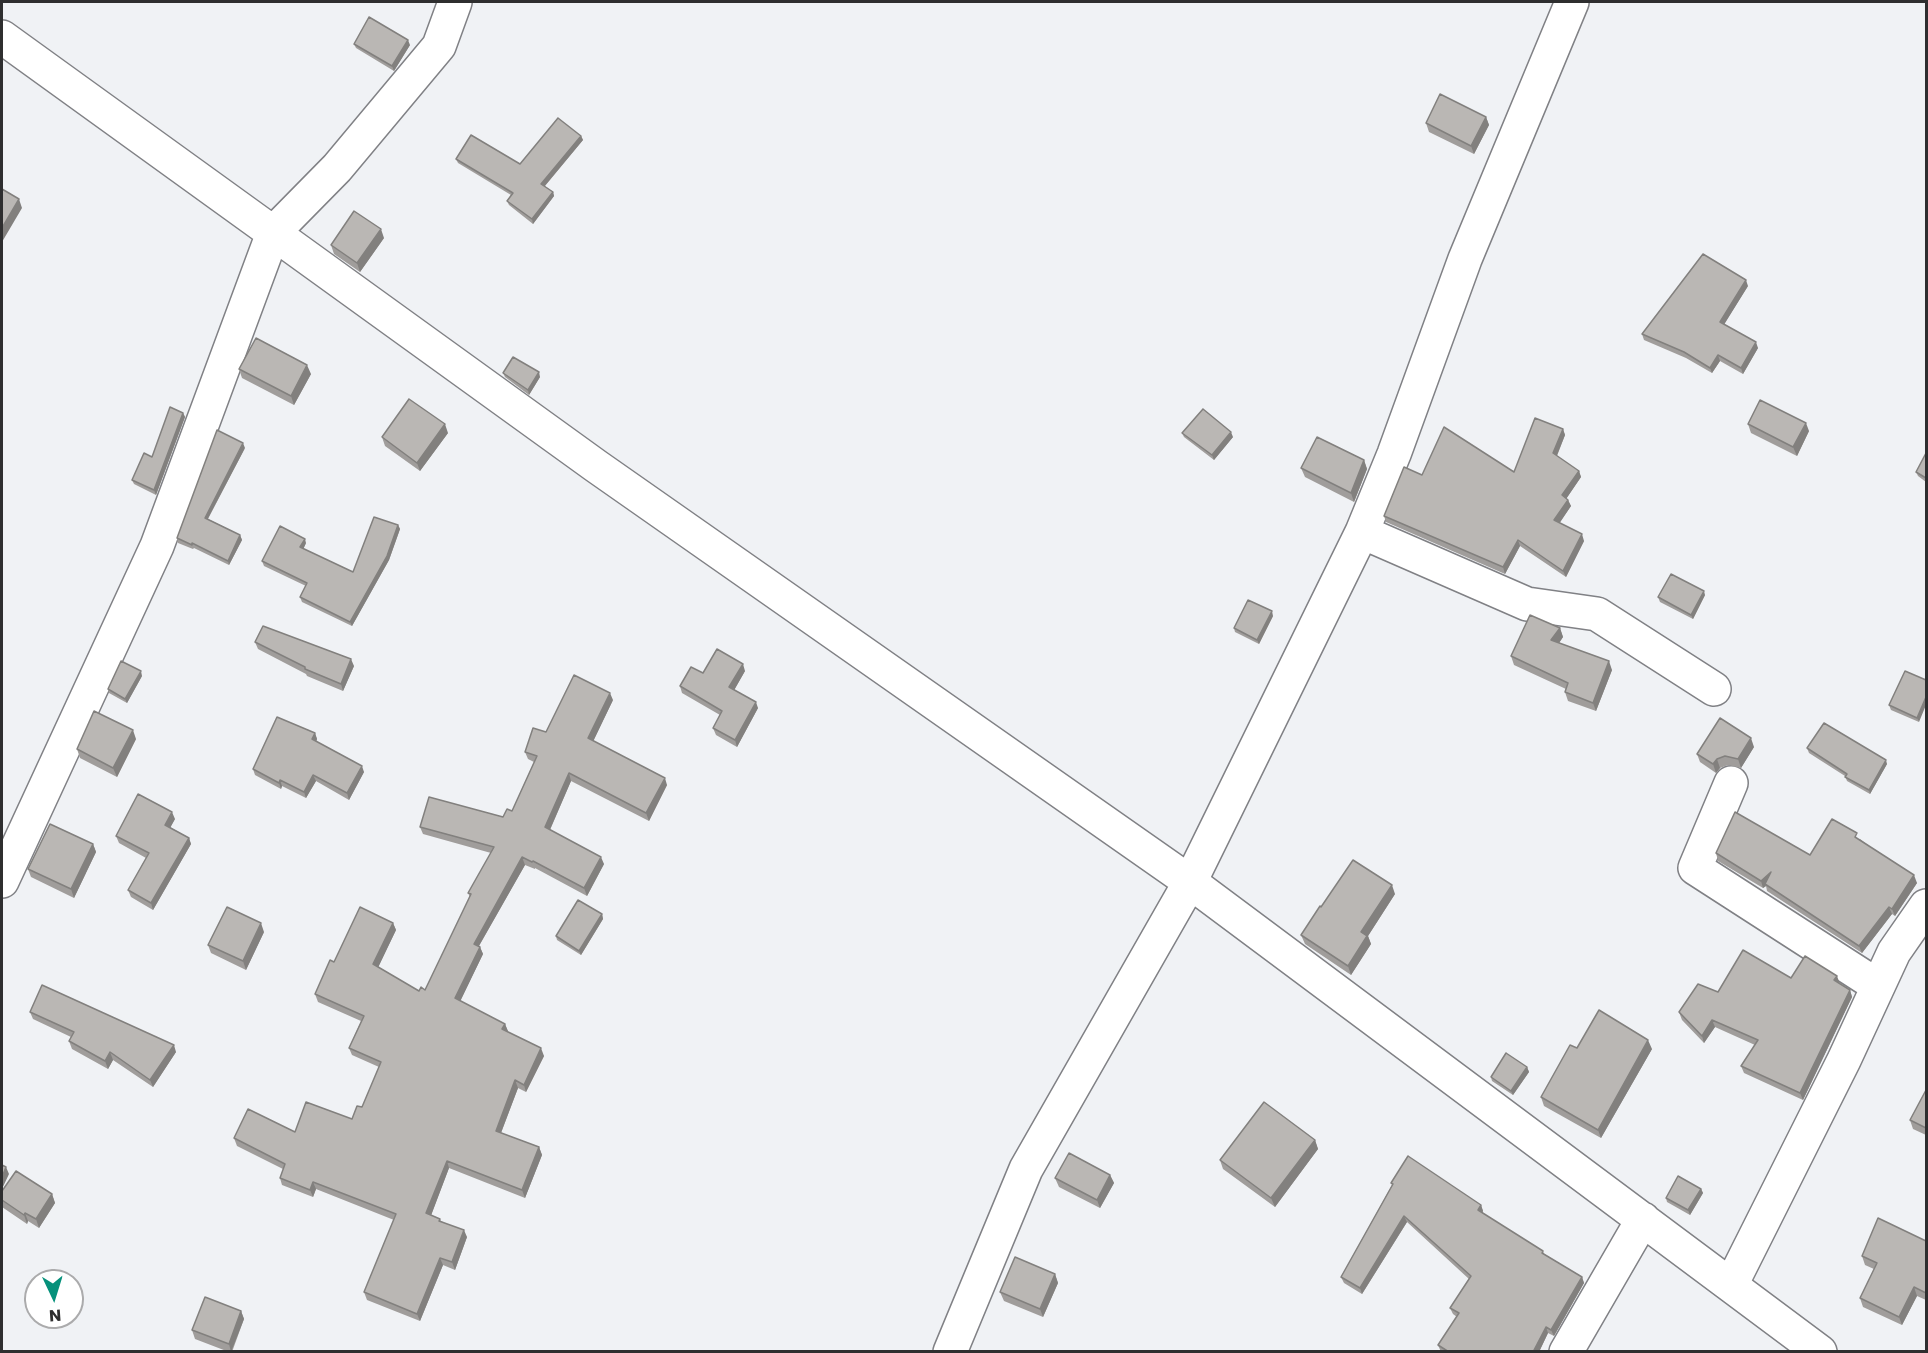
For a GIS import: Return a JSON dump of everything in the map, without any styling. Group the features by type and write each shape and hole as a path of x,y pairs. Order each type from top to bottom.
{"street":[{"path":"2,881 157,546 273,233 337,168 439,46 455,2"},
{"path":"950,1352 1026,1169 1190,882 1362,532 1394,454 1465,260 1572,2"},
{"path":"2,37 606,473 1190,882 1820,1352"},
{"path":"1362,532 1527,604 1597,614 1714,689"},
{"path":"1731,783 1695,868 1878,986"},
{"path":"1731,1285 1844,1060 1894,952 1926,906"},
{"path":"1566,1352 1643,1219"}],"building":[{"path":"369,17 408,40 392,66 354,44"},
{"path":"1440,94 1486,117 1471,146 1426,123"},
{"path":"558,118 581,136 541,184 553,192 532,219 507,201 513,193 456,159 471,135 520,164"},
{"path":"2,189 19,199 2,228"},
{"path":"354,211 381,229 357,263 331,245"},
{"path":"1703,254 1746,280 1720,322 1756,342 1741,368 1718,355 1710,368 1684,352 1642,334"},
{"path":"256,338 307,365 291,396 239,369"},
{"path":"513,357 539,372 528,390 503,373"},
{"path":"409,399 445,424 417,463 382,437"},
{"path":"1760,400 1806,423 1793,447 1748,424"},
{"path":"170,407 183,413 154,490 132,480 144,453 152,457"},
{"path":"1203,409 1231,432 1212,455 1182,433"},
{"path":"1535,418 1563,429 1553,453 1579,471 1562,495 1568,500 1554,520 1582,534 1563,571 1518,540 1503,567 1384,516 1404,467 1422,475 1444,427 1514,472"},
{"path":"217,430 243,443 205,518 240,535 228,561 177,538"},
{"path":"1317,437 1364,460 1351,493 1301,468"},
{"path":"1926,453 1926,478 1916,472"},
{"path":"374,517 398,525 387,556 350,622 300,597 307,583 262,561 280,526 305,539 300,547 353,572"},
{"path":"1671,574 1704,591 1691,615 1658,597"},
{"path":"1248,600 1272,611 1257,640 1234,628"},
{"path":"1530,615 1560,628 1551,640 1609,661 1593,703 1565,692 1568,683 1511,656"},
{"path":"263,626 351,659 341,684 305,669 255,642"},
{"path":"717,649 743,664 729,687 756,702 735,740 713,728 722,711 680,686 691,667 703,673"},
{"path":"121,661 141,671 125,699 108,689"},
{"path":"1905,671 1926,680 1926,697 1917,718 1889,705"},
{"path":"574,675 610,693 588,738 665,778 646,813 569,773 545,827 601,857 584,888 522,857 474,944 480,947 455,998 505,1024 502,1029 541,1048 524,1085 515,1080 496,1131 539,1147 522,1190 447,1161 426,1213 440,1219 439,1221 464,1230 452,1262 440,1258 417,1314 364,1292 396,1214 313,1182 310,1190 280,1178 285,1164 234,1138 248,1109 295,1132 306,1102 352,1119 357,1106 362,1107 381,1062 349,1048 364,1016 315,994 330,960 334,962 360,907 393,923 373,964 419,991 421,987 425,990 471,894 468,893 494,847 420,827 429,797 503,817 507,809 512,811 537,756 525,752 533,728 546,732"},
{"path":"94,711 133,730 113,768 77,749"},
{"path":"277,717 315,733 312,739 362,766 347,793 313,775 304,792 280,780 279,783 253,769"},
{"path":"1720,718 1751,738 1738,759 1725,756 1717,759 1713,764 1697,754"},
{"path":"1824,723 1886,760 1869,790 1845,777 1847,774 1807,748"},
{"path":"138,794 172,812 165,825 189,838 151,903 128,890 149,853 116,836"},
{"path":"1735,812 1810,855 1832,819 1857,833 1855,837 1914,875 1892,909 1889,907 1859,946 1765,884 1771,872 1761,881 1716,853"},
{"path":"50,824 93,844 71,889 28,869"},
{"path":"1353,860 1392,885 1361,932 1367,936 1348,966 1301,935"},
{"path":"578,900 602,914 579,951 556,936"},
{"path":"227,907 261,923 243,961 208,945"},
{"path":"1743,950 1791,978 1805,956 1837,976 1834,980 1850,990 1800,1093 1741,1066 1758,1040 1712,1020 1702,1036 1679,1012 1698,984 1718,992"},
{"path":"42,985 174,1045 150,1080 110,1052 105,1061 69,1041 74,1032 30,1012"},
{"path":"1599,1010 1648,1040 1598,1130 1541,1097 1570,1045 1577,1048"},
{"path":"1506,1053 1527,1067 1511,1091 1491,1077"},
{"path":"1926,1090 1926,1128 1910,1120"},
{"path":"1264,1102 1315,1140 1271,1198 1220,1160"},
{"path":"1069,1153 1110,1175 1097,1200 1055,1178"},
{"path":"1408,1156 1481,1205 1478,1210 1582,1277 1551,1330 1546,1327 1533,1352 1449,1352 1438,1345 1459,1313 1450,1308 1471,1276 1404,1216 1360,1288 1341,1277"},
{"path":"2,1165 6,1167 2,1177"},
{"path":"16,1171 52,1194 36,1219 25,1213 24,1215 2,1200 2,1191"},
{"path":"1678,1176 1701,1189 1688,1210 1666,1198"},
{"path":"1878,1218 1926,1241 1926,1293 1914,1287 1899,1317 1860,1298 1877,1263 1862,1256"},
{"path":"1015,1257 1055,1274 1040,1309 1000,1292"},
{"path":"205,1297 241,1311 229,1344 192,1330"}]}
